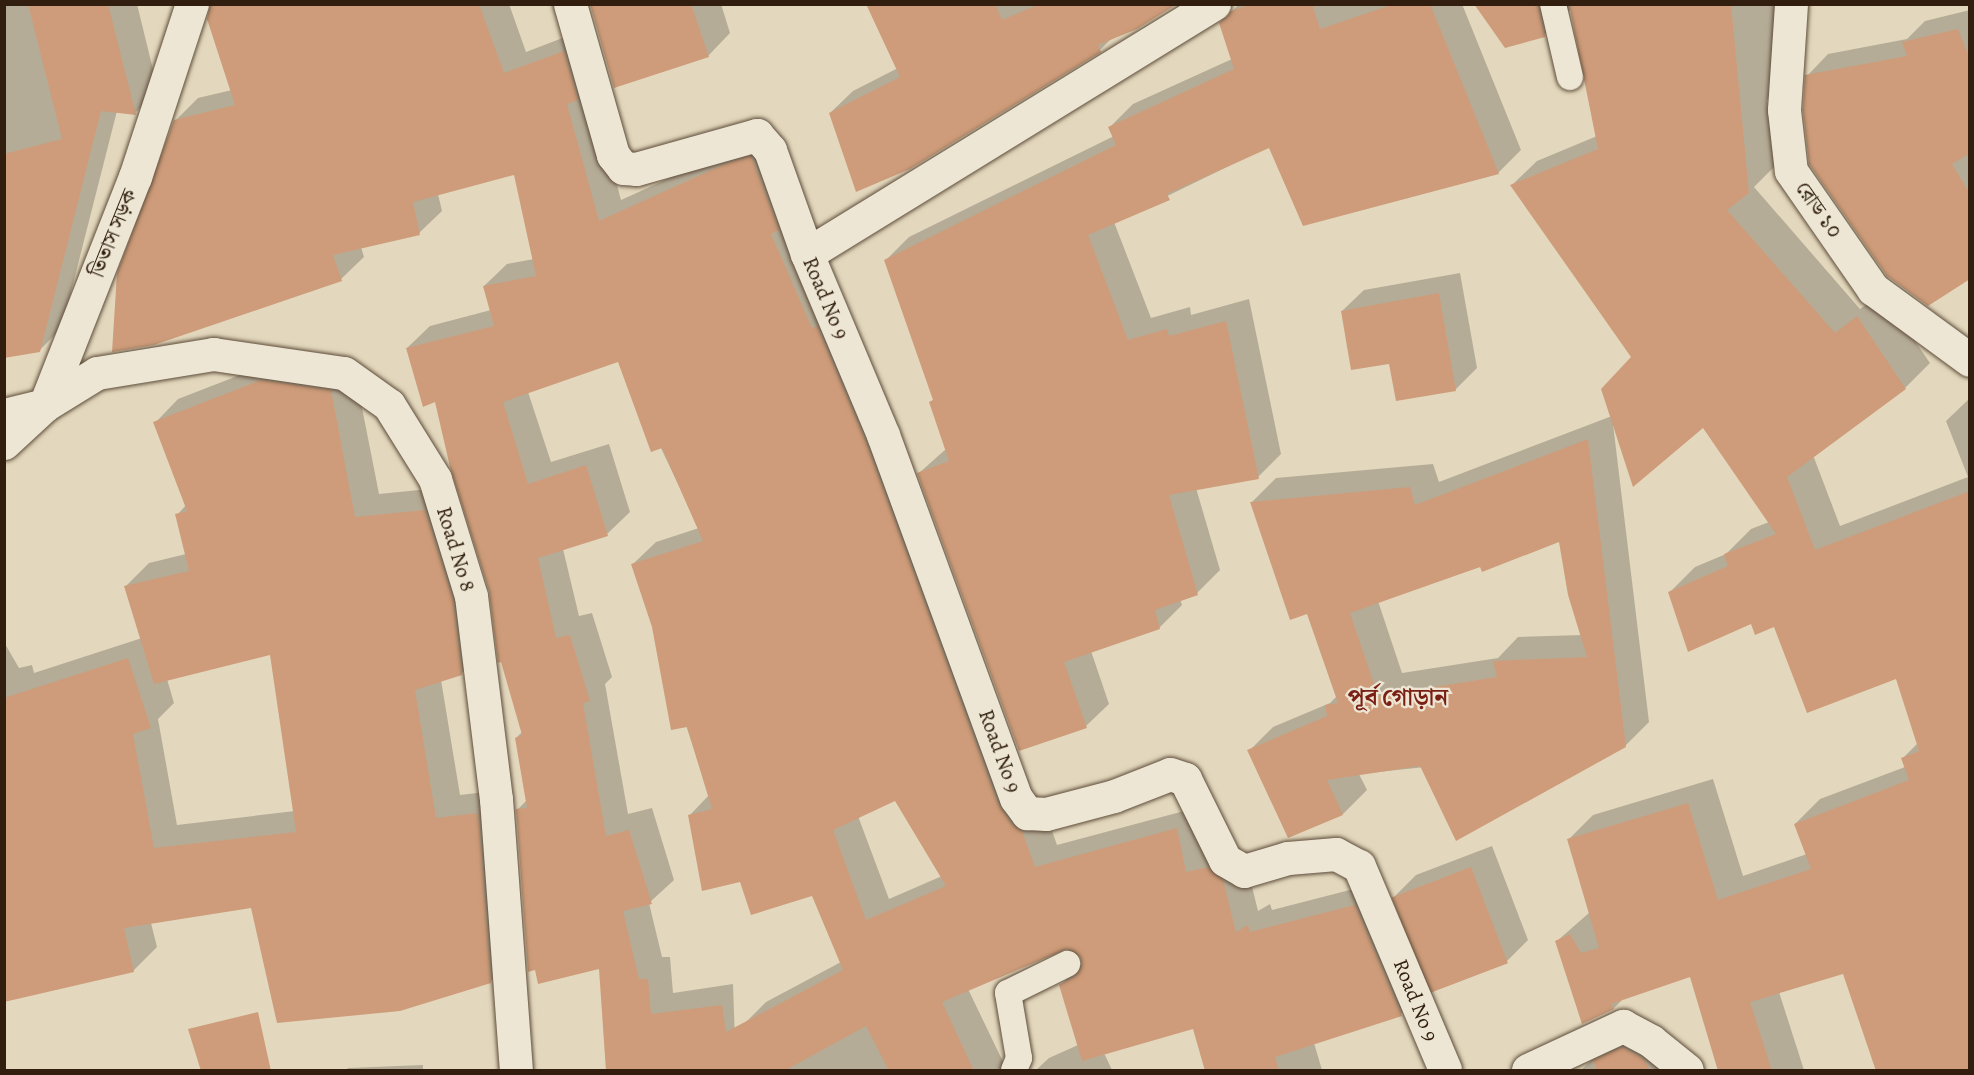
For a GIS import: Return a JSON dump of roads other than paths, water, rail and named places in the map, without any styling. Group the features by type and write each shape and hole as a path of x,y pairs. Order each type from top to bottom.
{"street":[{"name":"তিতাস সড়ক","path":"4,443 45,405 135,177 192,4"},
{"name":"Road No 9","path":"570,4 612,155 623,168 636,168 757,135 770,150 807,254 883,435 1016,798 1027,813 1046,814 1103,799 1170,774 1185,779 1225,860 1244,871 1288,858 1336,854 1359,866 1445,1071"},
{"path":"807,254 1214,4"},
{"name":"রোড ১০","path":"1791,4 1784,110 1791,171 1874,289 1970,360"},
{"name":"Road No 8","path":"45,405 97,373 213,354 344,374 389,405 435,479 471,596 496,799 516,1071"},
{"path":"4,415 45,405"},
{"path":"1528,1071 1623,1026 1651,1041 1687,1071"}],"lane":[{"path":"1553,4 1570,77"},
{"path":"1014,1071 1019,1058 1008,993 1067,964"}],"district":[{"name":"পূর্ব গোড়ান","path":"1398,698"}]}
